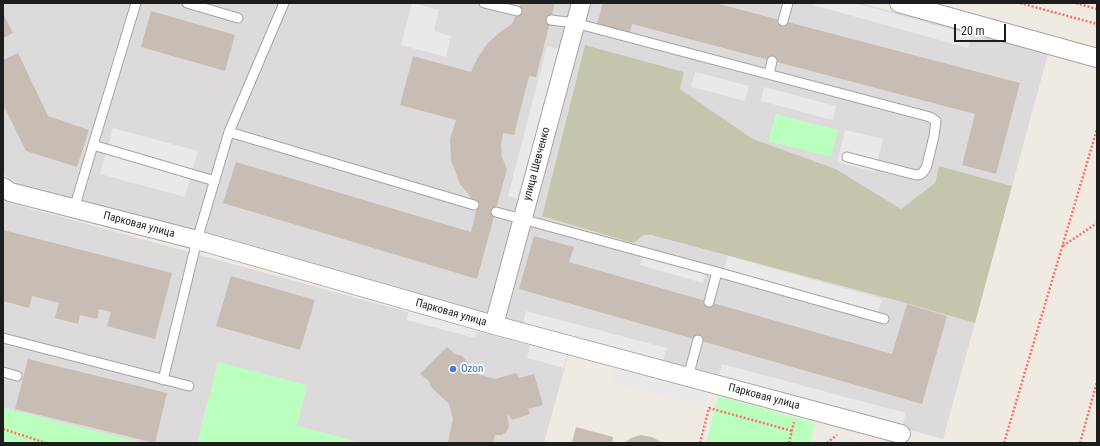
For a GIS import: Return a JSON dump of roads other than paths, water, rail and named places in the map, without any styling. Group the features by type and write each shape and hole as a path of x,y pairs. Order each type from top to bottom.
{"street":[{"name":"улица Шевченко","path":"494,325 580,3"},
{"path":"899,3 1097,58"},
{"name":"Парковая улица","path":"3,188 10,192 197,240 494,325 901,434"}],"lane":[{"path":"74,209 136,3"},
{"path":"187,3 238,18"},
{"path":"163,380 197,240 229,132 284,3"},
{"path":"484,3 518,11"},
{"path":"783,21 788,3"},
{"path":"551,20 575,23 930,116 936,121 934,136 925,170 921,174 916,175 847,157"},
{"path":"769,74 772,61"},
{"path":"229,132 474,205"},
{"path":"93,145 215,180"},
{"path":"496,212 523,218 884,319"},
{"path":"709,302 717,272"},
{"path":"3,338 189,386"},
{"path":"688,377 698,340"},
{"path":"3,372 17,376"}],"place":[{"name":"Ozon","path":"453,369"}]}
